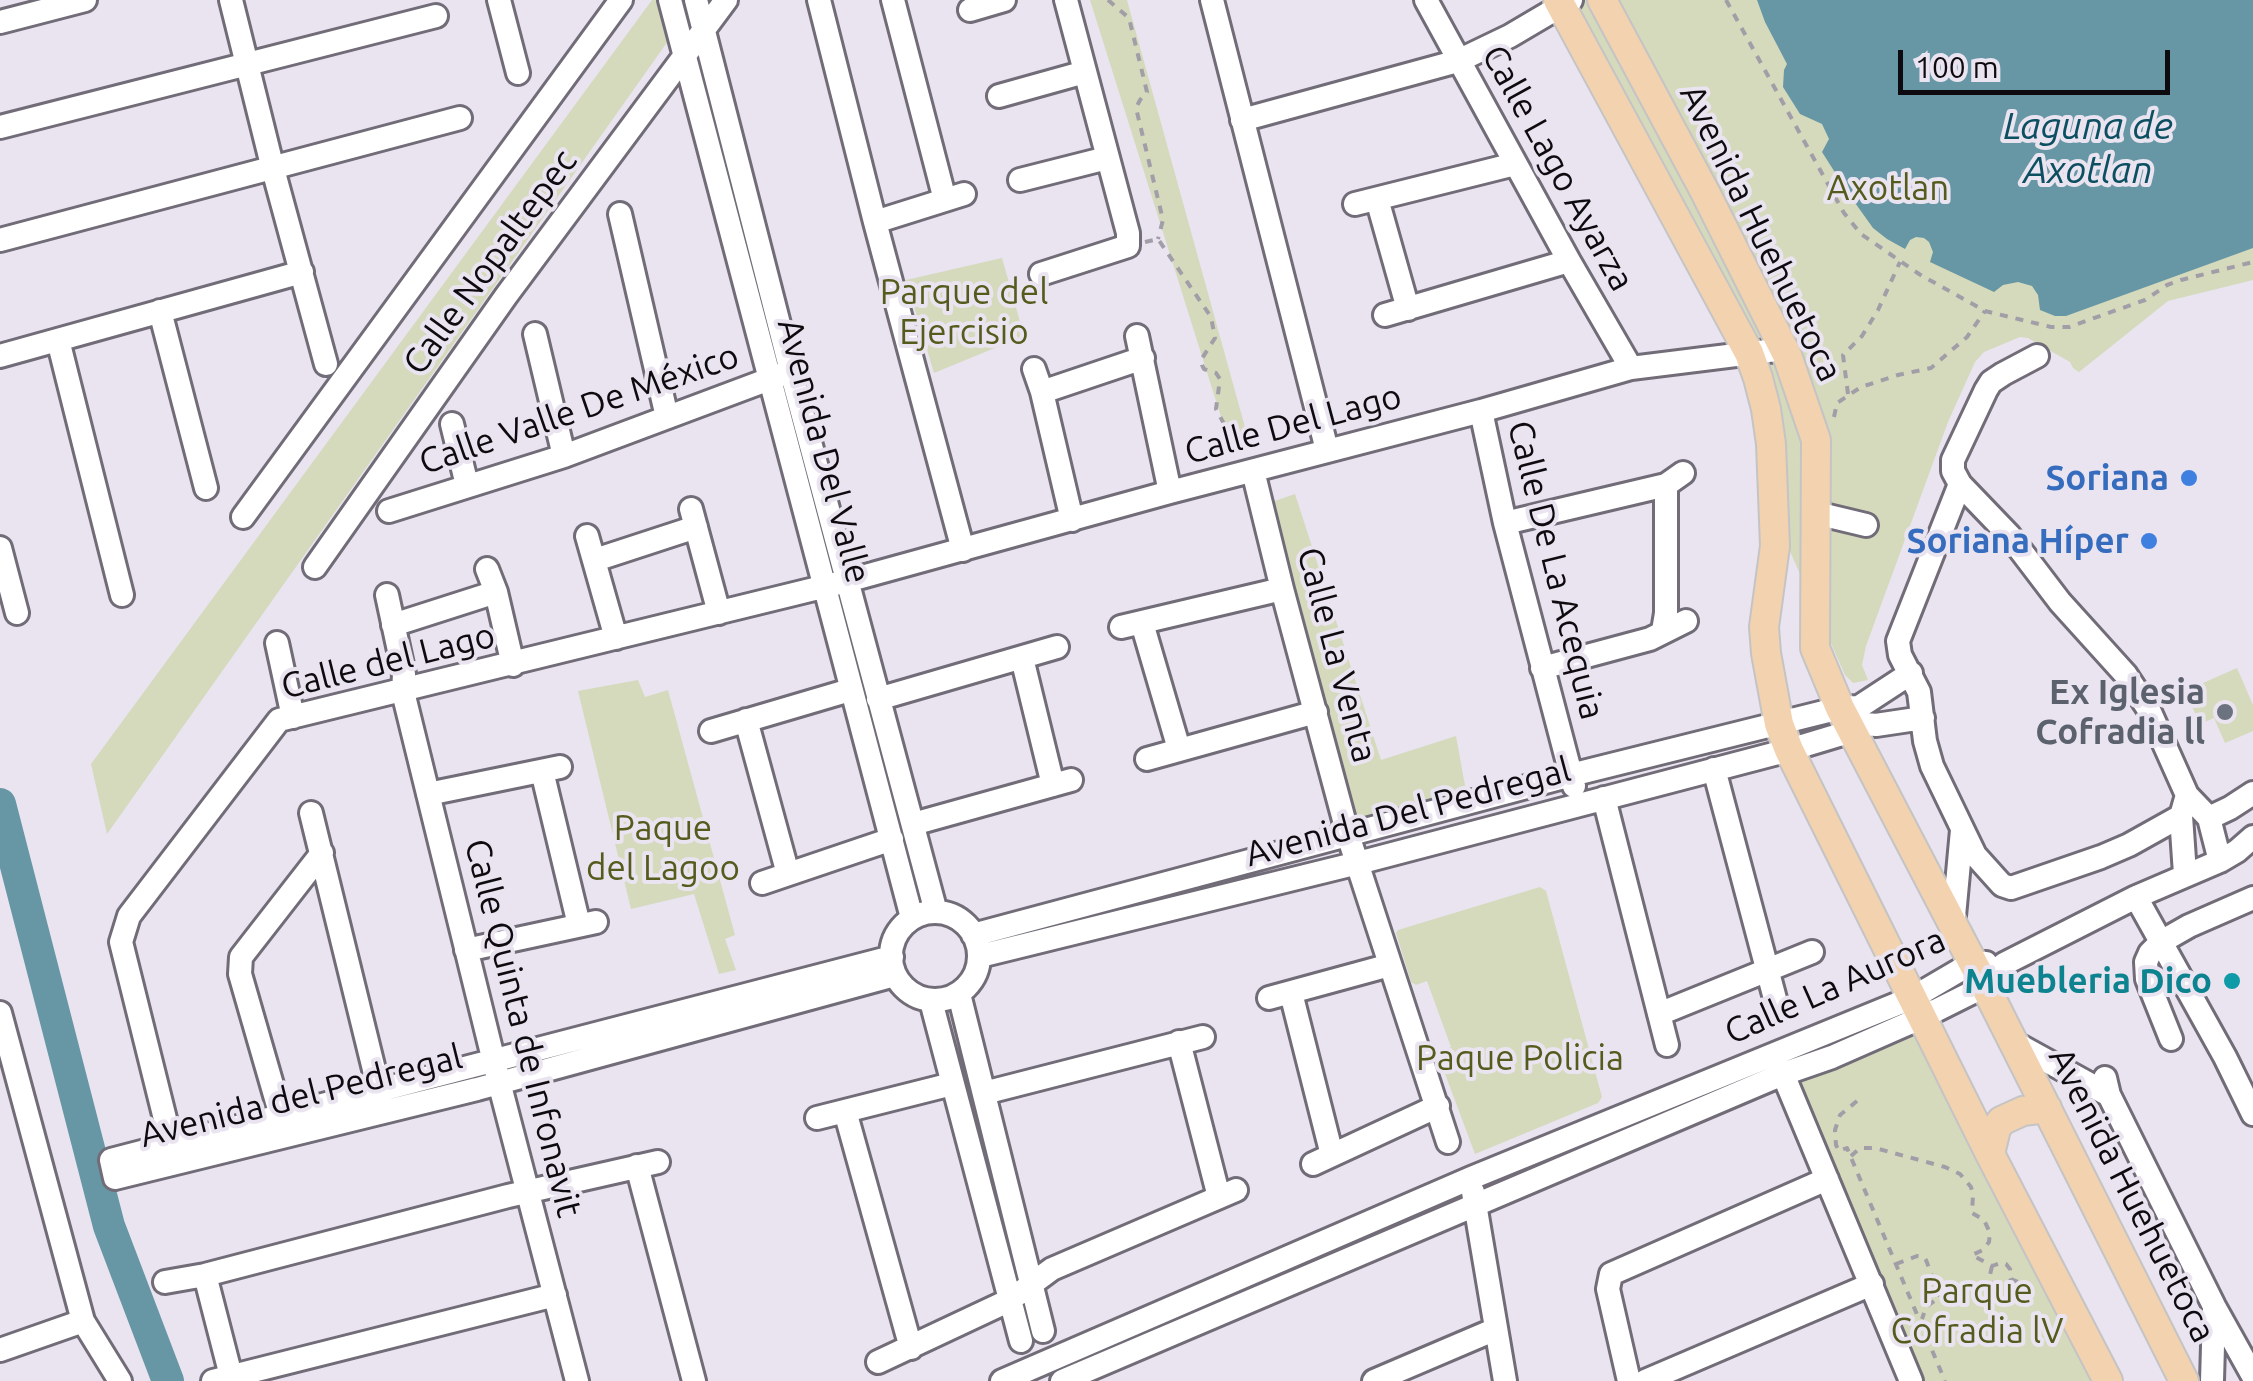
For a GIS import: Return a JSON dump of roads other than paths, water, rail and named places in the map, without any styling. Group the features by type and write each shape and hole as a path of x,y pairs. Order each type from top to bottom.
{"main road":[{"name":"Avenida Huehuetoca","path":"1602,0 1706,192 1784,349 1816,440 1815,648 1854,717 1953,928 2184,1381"},
{"path":"1563,2 1758,378 1771,444 1775,546 1764,627 1784,737 1990,1154 2108,1381"},
{"path":"1990,1154 2001,1120 2023,1111 2047,1108"}],"street":[{"path":"0,22 85,0"},
{"path":"231,0 326,364"},
{"path":"499,0 518,73"},
{"name":"Calle Nopaltepec","path":"243,517 621,0"},
{"name":"Avenida Del Valle","path":"670,0 780,376 847,581 936,912"},
{"name":"Avenida Del Valle","path":"696,0 823,587 912,918"},
{"name":"Calle Nopaltepec","path":"314,568 506,296 726,0"},
{"path":"819,0 963,550"},
{"path":"875,222 955,197 893,0"},
{"path":"970,10 1004,0"},
{"path":"1041,274 1128,246 1128,233 1066,0"},
{"path":"1212,0 1327,450"},
{"name":"Calle Lago Ayarza","path":"1426,0 1631,368"},
{"path":"1242,120 1458,61 1510,36 1563,2"},
{"path":"0,127 436,16"},
{"path":"999,96 1085,72"},
{"path":"0,240 460,118"},
{"path":"1020,180 1107,158"},
{"path":"1408,309 1366,202 1515,164"},
{"path":"620,214 667,418"},
{"path":"1384,315 1569,261"},
{"path":"0,356 302,272"},
{"path":"160,311 206,488"},
{"path":"534,334 564,456"},
{"path":"58,340 122,595"},
{"path":"1042,392 1140,347 1170,492"},
{"name":"Calle Del Lago","path":"823,587 1631,368 1784,349"},
{"path":"2037,356 1991,382 1953,460 1953,471 2060,602 2126,675 2149,710 2184,806 2185,874"},
{"path":"1034,369 1072,520"},
{"name":"Calle Valle De México","path":"389,511 564,456 780,376"},
{"name":"Calle De La Acequia","path":"1481,411 1505,522 1578,804"},
{"path":"452,424 467,486"},
{"name":"Calle La Venta","path":"1248,472 1348,835 1448,1142"},
{"path":"1505,522 1674,479 1663,632"},
{"path":"1960,484 1898,641 1900,656 1918,697 1932,766 1976,855 2008,888 2101,857 2184,806"},
{"path":"1816,512 1866,525"},
{"path":"595,560 694,518 719,613"},
{"path":"587,536 616,638"},
{"path":"0,548 17,613"},
{"path":"486,568 496,592 512,665"},
{"name":"Calle del Lago","path":"174,1154 122,942 128,916 278,720 823,587"},
{"path":"1179,749 1132,625 1282,589"},
{"path":"393,625 496,592"},
{"name":"Calle Quinta de Infonavit","path":"388,595 404,674 403,692 577,1381"},
{"path":"1542,668 1650,639 1686,620"},
{"path":"276,643 293,717"},
{"path":"878,699 1057,648"},
{"path":"913,824 1062,782 1022,658"},
{"path":"711,731 850,690"},
{"path":"1854,717 1876,724 1918,697"},
{"path":"1854,717 1918,697"},
{"path":"1147,759 1316,712"},
{"name":"Avenida Del Pedregal","path":"976,945 1348,835 1571,775 1784,737 1854,717"},
{"path":"746,720 788,874"},
{"name":"Avenida Del Pedregal","path":"976,945 1358,864 1714,769 1784,737"},
{"path":"428,794 551,769 588,924 466,950"},
{"path":"1714,769 1778,1010"},
{"path":"2209,818 2253,793"},
{"path":"1604,798 1667,1045"},
{"path":"2184,806 2209,818"},
{"path":"312,813 380,1090"},
{"path":"2209,818 2220,861"},
{"path":"1953,928 1962,830"},
{"path":"2253,838 2220,861 2136,896 2253,1114"},
{"path":"762,883 892,839"},
{"path":"281,1116 240,974 241,958 322,852"},
{"name":"Calle La Aurora","path":"1016,1378 1057,1374 1832,1057 1978,974 2136,896"},
{"path":"2171,1038 2146,980 2146,962 2161,942 2253,898"},
{"path":"936,912 958,918 976,945 977,971 970,984 946,1000 931,1000 910,992 893,966 897,934 912,918 936,912"},
{"path":"1659,1014 1812,952"},
{"path":"1390,965 1280,996 1323,1160 1438,1106"},
{"name":"Avenida del Pedregal","path":"174,1154 893,966"},
{"path":"959,994 1043,1331"},
{"path":"931,1000 1021,1341"},
{"name":"Calle La Aurora","path":"1057,1374 1471,1178 1918,1007"},
{"path":"0,1012 83,1321 120,1381"},
{"path":"984,1094 1203,1037"},
{"path":"2011,1041 2107,1087 2214,1306 2253,1376"},
{"path":"878,1362 1010,1300 1052,1270 1228,1194 1179,1042"},
{"name":"Avenida del Pedregal","path":"174,1154 281,1116 380,1090 496,1071"},
{"path":"1783,1074 1911,1381"},
{"path":"817,1118 952,1084"},
{"path":"845,1111 911,1348"},
{"path":"165,1282 205,1276 648,1164 694,1381"},
{"path":"1471,1178 1505,1381"},
{"path":"1628,1381 1608,1289 1611,1274 1827,1179"},
{"path":"205,1276 222,1379 555,1295"},
{"path":"1645,1381 1872,1284"},
{"path":"2212,1381 2214,1306"},
{"path":"0,1350 83,1321"},
{"path":"1374,1381 1496,1329"}],"water":[{"name":"Laguna de Axotlan","path":"1757,0 2253,0 2253,248 2066,316 2040,310 2032,286 2018,282 1994,292 1930,262 1933,252 1929,242 1916,237 1905,249 1887,239 1873,228 1848,193 1822,152 1829,139 1822,124 1800,114 1783,87 1787,64"}],"waterway":[{"path":"0,804 109,1226 168,1381"}],"place":[{"name":"Soriana","path":"2189,478"},
{"name":"Soriana Híper","path":"2149,541"},
{"name":"Ex Iglesia Cofradia ll","path":"2225,712"},
{"name":"Muebleria Dico","path":"2232,981"}],"park label":[{"name":"Axotlan","path":"1888,188"},
{"name":"Parque del Ejercisio","path":"964,312"},
{"name":"Paque del Lagoo","path":"663,848"},
{"name":"Paque Policia","path":"1520,1058"},
{"name":"Parque Cofradia lV","path":"1977,1311"}]}
